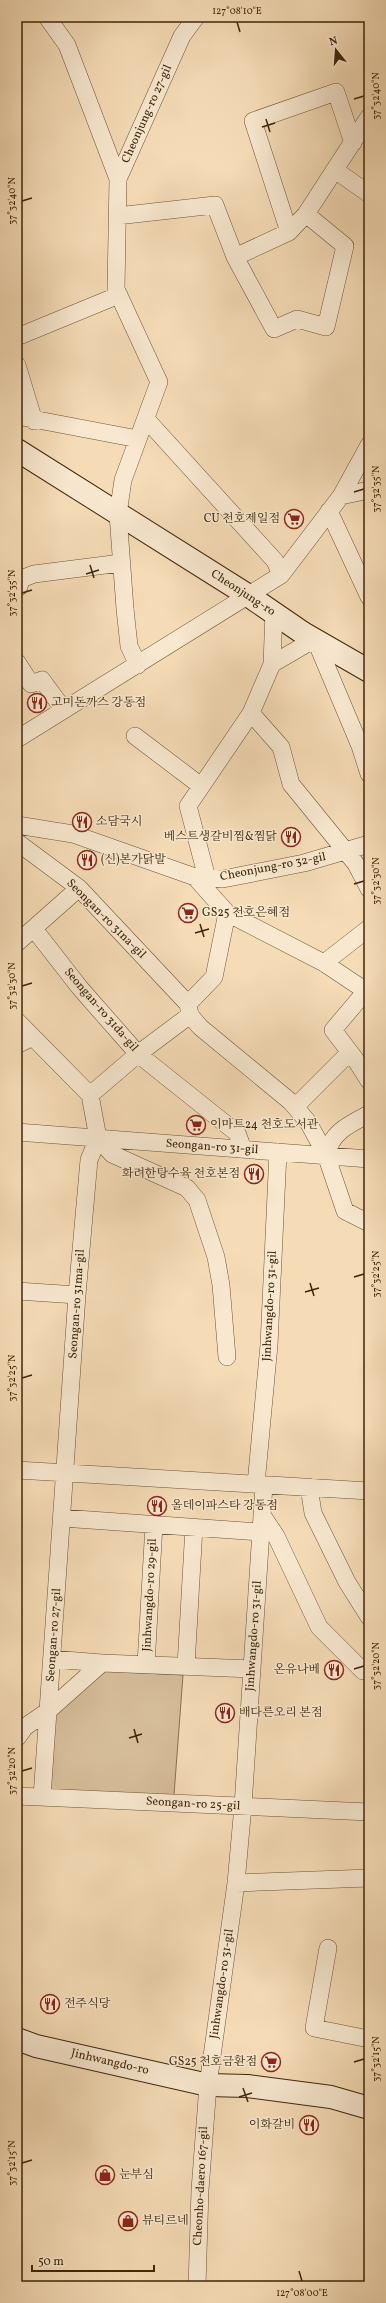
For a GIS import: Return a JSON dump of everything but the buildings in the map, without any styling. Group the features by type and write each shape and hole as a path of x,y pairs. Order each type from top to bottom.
{"street":[{"path":"48,17 67,45 118,180"},
{"name":"Cheonjung-ro 27-gil","path":"118,514 124,480 159,382 116,289 118,180 182,36 196,17"},
{"path":"290,232 253,121 336,92 353,143"},
{"path":"235,257 290,232 306,214 369,117"},
{"path":"335,170 369,194"},
{"path":"117,216 215,205 235,257 274,329 297,319 326,327 345,246 306,214"},
{"path":"17,337 119,295"},
{"path":"17,365 34,420"},
{"path":"17,416 138,439"},
{"path":"146,419 275,561 281,575"},
{"path":"17,739 281,575 341,496 369,445"},
{"name":"Cheonjung-ro","path":"17,450 249,596 314,639 369,671"},
{"path":"341,496 369,490"},
{"path":"329,511 368,593"},
{"path":"118,514 129,646 138,665"},
{"path":"17,588 19,587 21,578 34,574 121,563"},
{"path":"274,612 272,664 251,712 188,806 201,877 227,913 324,963 368,992 333,1030 350,1052 368,1080"},
{"path":"272,664 314,639 360,746 369,774"},
{"path":"17,662 31,684 42,680 64,710"},
{"path":"251,712 281,747 291,784 344,852 356,864 369,889"},
{"path":"136,736 201,786"},
{"name":"Cheonjung-ro 32-gil","path":"17,825 73,834 201,877 223,879 304,863 369,844"},
{"name":"Seongan-ro 31na-gil","path":"17,842 79,888 189,1010 200,1027 296,1107 308,1122 326,1156"},
{"path":"17,943 79,888"},
{"path":"90,1095 189,1010 214,976 227,913"},
{"path":"324,963 369,928"},
{"name":"Seongan-ro 31da-gil","path":"34,929 80,988 138,1054 237,1133 243,1149"},
{"path":"17,1021 90,1095 98,1138 112,1154 187,1188 197,1200 216,1257 221,1285 227,1357"},
{"path":"17,1045 33,1037"},
{"path":"296,1107 350,1052"},
{"path":"369,1114 349,1125 330,1141 326,1156 345,1211 369,1223"},
{"name":"Seongan-ro 31-gil","path":"17,1132 369,1159"},
{"name":"Seongan-ro 31ma-gil","path":"66,1473 76,1295 89,1160 98,1138"},
{"name":"Jinhwangdo-ro 31-gil","path":"208,2085 236,1883 243,1806 262,1515 260,1484 269,1345 278,1152"},
{"path":"17,1291 76,1295"},
{"path":"17,1470 369,1491"},
{"name":"Seongan-ro 27-gil","path":"42,1797 66,1473"},
{"path":"308,1487 313,1513 347,1582 369,1617"},
{"path":"262,1515 276,1536 319,1627 363,1671 369,1670"},
{"path":"62,1518 261,1532"},
{"name":"Jinhwangdo-ro 29-gil","path":"146,1665 154,1524"},
{"path":"186,1666 194,1527"},
{"name":"Jinhwangdo-ro 29-gil","path":"52,1659 146,1665 252,1668"},
{"path":"17,1738 25,1726 48,1710 102,1663"},
{"name":"Seongan-ro 25-gil","path":"17,1796 369,1812"},
{"path":"236,1883 369,1878"},
{"path":"328,1948 314,2028 369,2039"},
{"name":"Jinhwangdo-ro","path":"17,2039 36,2046 208,2085 247,2086 331,2097 369,2108"},
{"name":"Cheonho-daero 167-gil","path":"197,2286 200,2190 208,2085"}],"shaded area":[{"path":"105,1671 183,1675 174,1795 47,1791 53,1712"}],"place":[{"name":"CU 천호제일점","path":"294,519"},
{"name":"고미돈까스 강동점","path":"37,703"},
{"name":"소담국시","path":"82,822"},
{"name":"베스트생갈비찜&찜닭","path":"291,837"},
{"name":"(신)본가닭발","path":"87,860"},
{"name":"GS25 천호은혜점","path":"188,913"},
{"name":"이마트24 천호도서관","path":"196,1125"},
{"name":"화려한탕수육 천호본점","path":"254,1174"},
{"name":"올데이파스타 강동점","path":"157,1506"},
{"name":"온유나베","path":"334,1670"},
{"name":"배다른오리 본점","path":"225,1713"},
{"name":"전주식당","path":"50,2004"},
{"name":"GS25 천호금환점","path":"271,2062"},
{"name":"이화갈비","path":"309,2125"},
{"name":"눈부심","path":"105,2175"},
{"name":"뷰티르네","path":"128,2221"}]}
